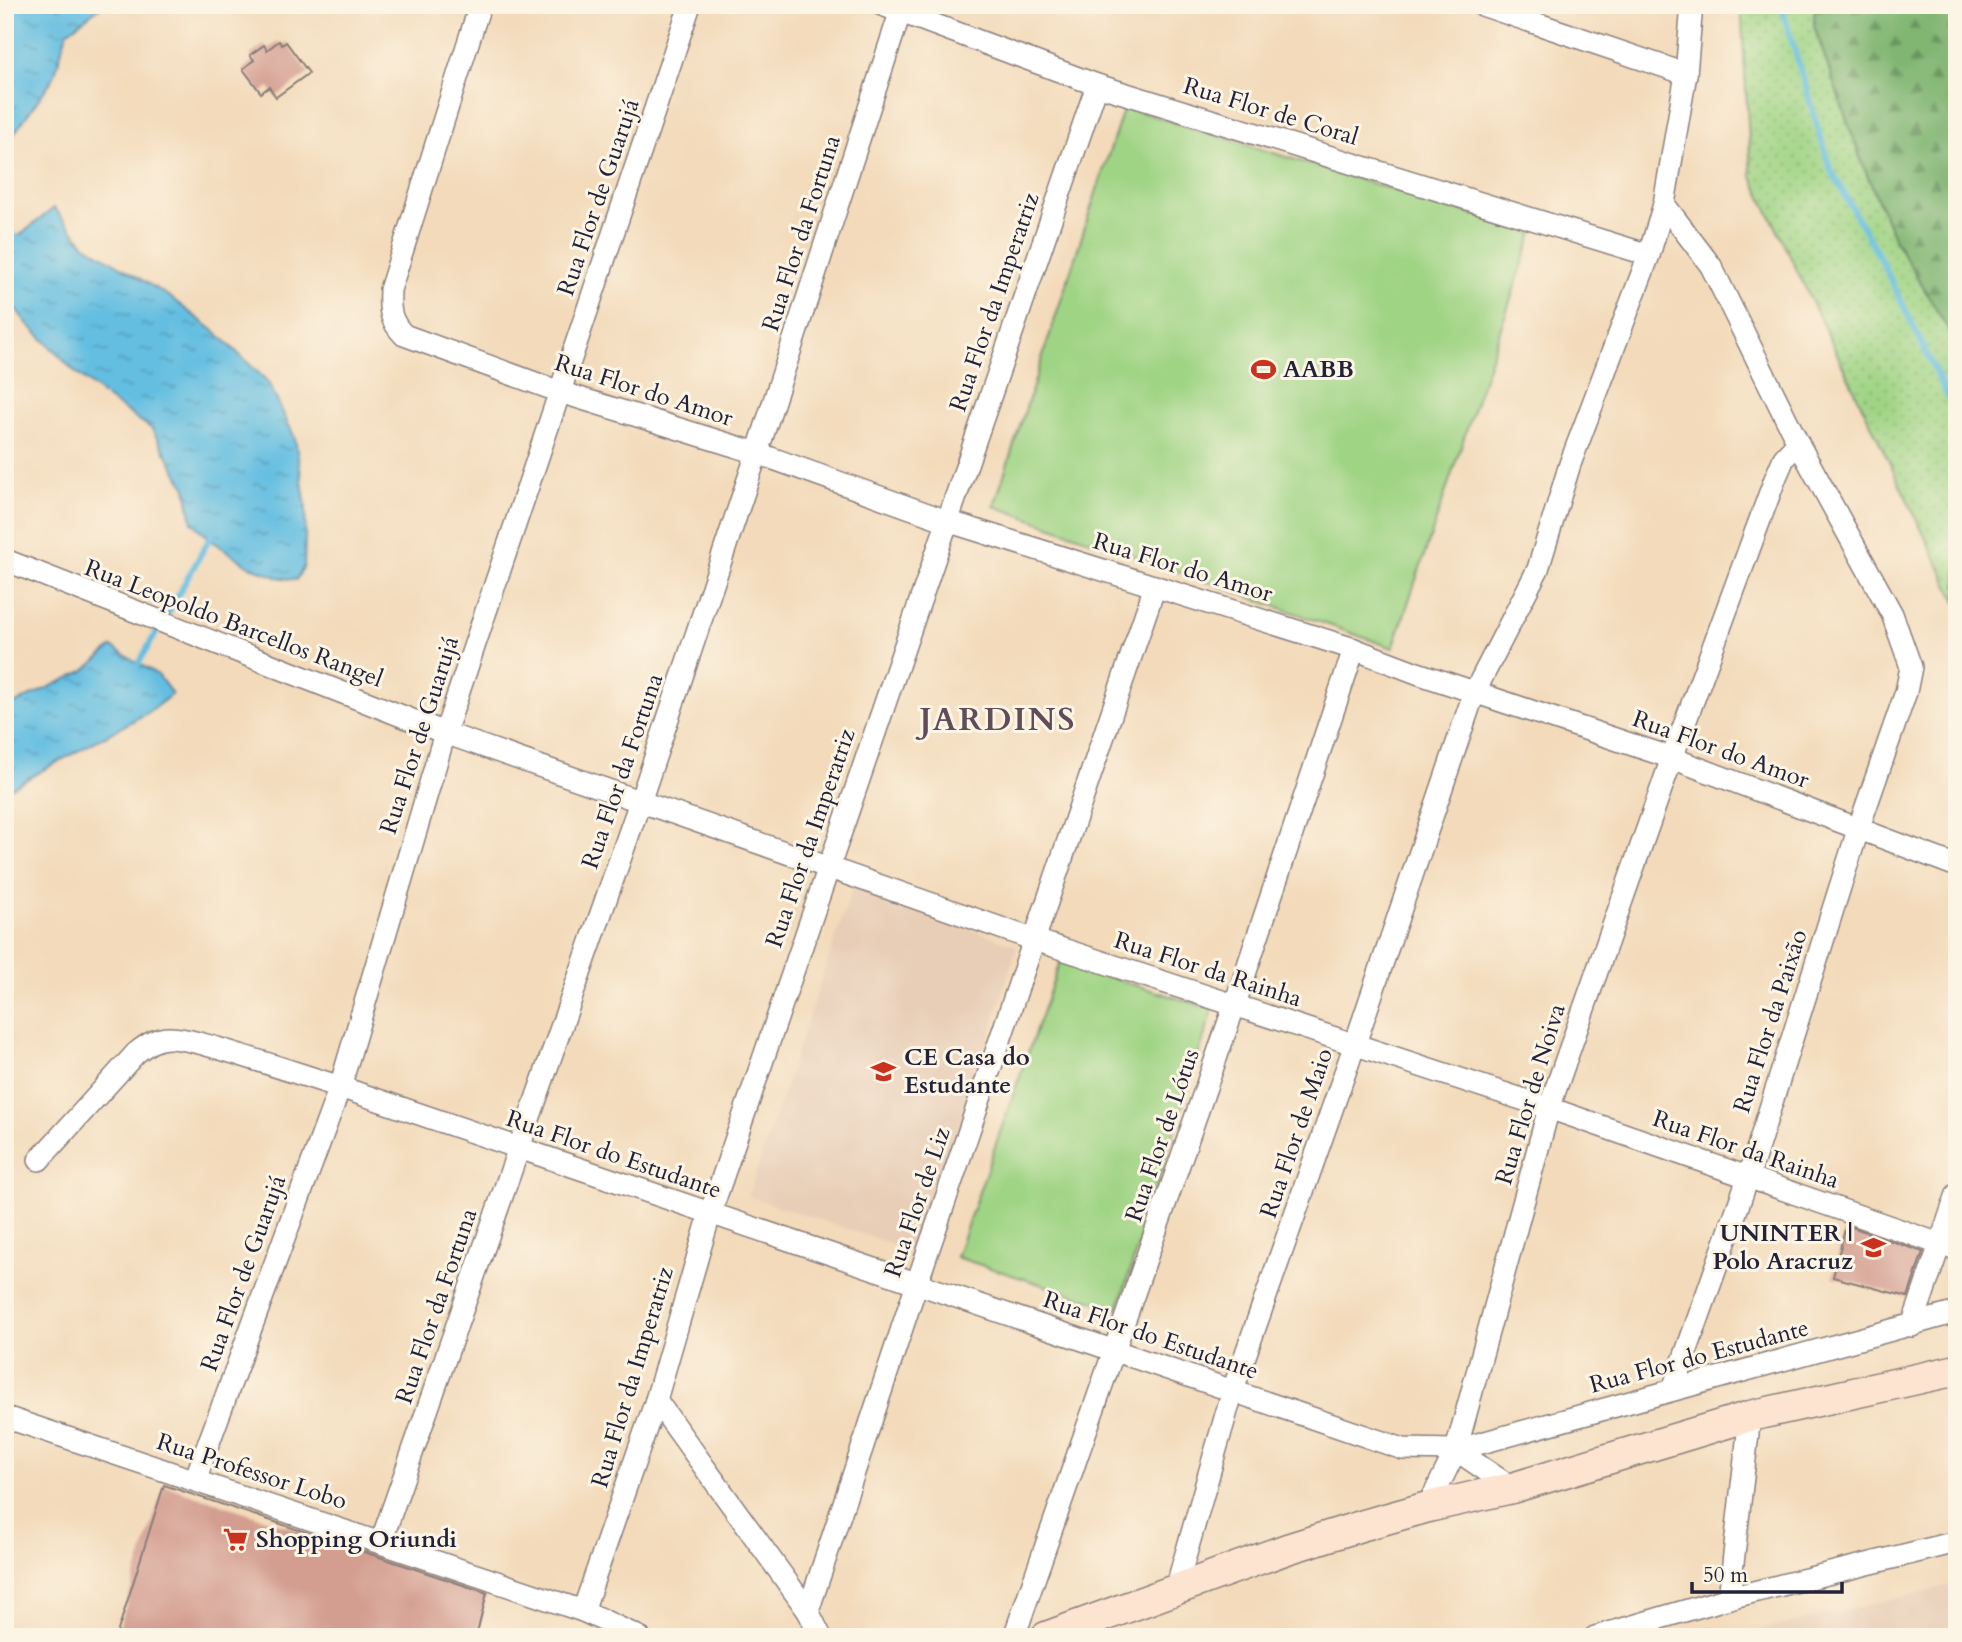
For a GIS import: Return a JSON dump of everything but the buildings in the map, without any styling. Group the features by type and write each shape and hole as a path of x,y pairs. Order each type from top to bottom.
{"main road":[{"path":"1046,1637 1287,1549 1428,1507 1512,1488 1750,1416 1957,1370"}],"street":[{"name":"Rua Flor do Amor","path":"480,5 390,290 389,308 393,324 404,335 561,391 757,453 947,521 1354,649 1474,693 1672,758 1957,866"},
{"name":"Rua Flor de Guarujá","path":"195,1480 340,1087 445,733 690,5"},
{"path":"1482,5 1686,74"},
{"name":"Rua Flor de Maio","path":"1175,1592 1233,1390 1355,1044 1474,693 1538,569 1570,464 1649,255 1664,204 1686,74 1692,5"},
{"name":"Rua Flor de Coral","path":"891,9 1097,85 1649,255"},
{"name":"Rua Flor da Fortuna","path":"381,1542 640,802 757,453 891,9"},
{"name":"Rua Flor da Imperatriz","path":"583,1611 656,1400 710,1214 1097,85"},
{"name":"Rua Flor da Paixão","path":"1664,204 1711,266 1798,443 1892,614 1911,667 1906,692 1859,827 1748,1178 1673,1389"},
{"name":"Rua Flor de Noiva","path":"1428,1507 1456,1450 1549,1108 1774,479 1784,458 1798,443"},
{"name":"Rua Leopoldo Barcellos Rangel","path":"5,560 445,733"},
{"name":"Rua Flor de Liz","path":"808,1611 1155,586"},
{"name":"Rua Flor de Lótus","path":"1014,1637 1235,1004 1354,649"},
{"name":"Rua Flor da Rainha","path":"445,733 1035,940 1549,1108 1949,1247"},
{"name":"Rua Flor do Estudante","path":"39,1160 136,1053 158,1040 170,1038 192,1042 340,1087 1403,1449 1456,1450 1957,1312"},
{"path":"1912,1326 1949,1247 1957,1194"},
{"path":"656,1400 808,1611 821,1637"},
{"path":"1729,1598 1750,1416"},
{"name":"Rua Professor Lobo","path":"5,1417 583,1611 639,1637"},
{"path":"1456,1450 1512,1488"},
{"path":"1595,1637 1729,1598 1957,1542"}],"shaded area":[{"name":"CE Casa do Estudante","path":"853,886 1017,946 922,1254 748,1196"},
{"path":"1957,1584 1957,1637 1733,1637"}],"green space":[{"path":"1741,5 1815,5 1814,26 1862,163 1895,240 1957,344 1957,603 1751,175"},
{"path":"1815,5 1957,5 1957,344 1895,240 1862,163 1814,26"},
{"name":"AABB","path":"1124,107 1533,233 1393,648 994,506"},
{"path":"1060,962 1213,1009 1118,1309 956,1257"}],"water":[{"path":"5,5 103,5 67,32 54,77 14,134 5,156"},
{"path":"54,208 84,244 170,297 218,334 268,382 295,438 306,506 304,566 296,580 277,577 249,566 211,540 192,522 186,488 152,429 108,399 74,371 26,322 5,295 5,247"},
{"path":"112,647 158,675 172,694 149,712 5,791 5,708 84,671"}],"waterway":[{"path":"1781,5 1830,168 1883,264 1957,416"},
{"path":"5,228 22,243"},
{"path":"167,615 212,534"},
{"path":"135,670 157,631"}],"place":[{"name":"AABB","path":"1263,369"},
{"name":"CE Casa do Estudante","path":"884,1071"},
{"name":"UNINTER | Polo Aracruz","path":"1873,1247"},
{"name":"Shopping Oriundi","path":"236,1539"}],"district":[{"name":"JARDINS","path":"998,719"}]}
